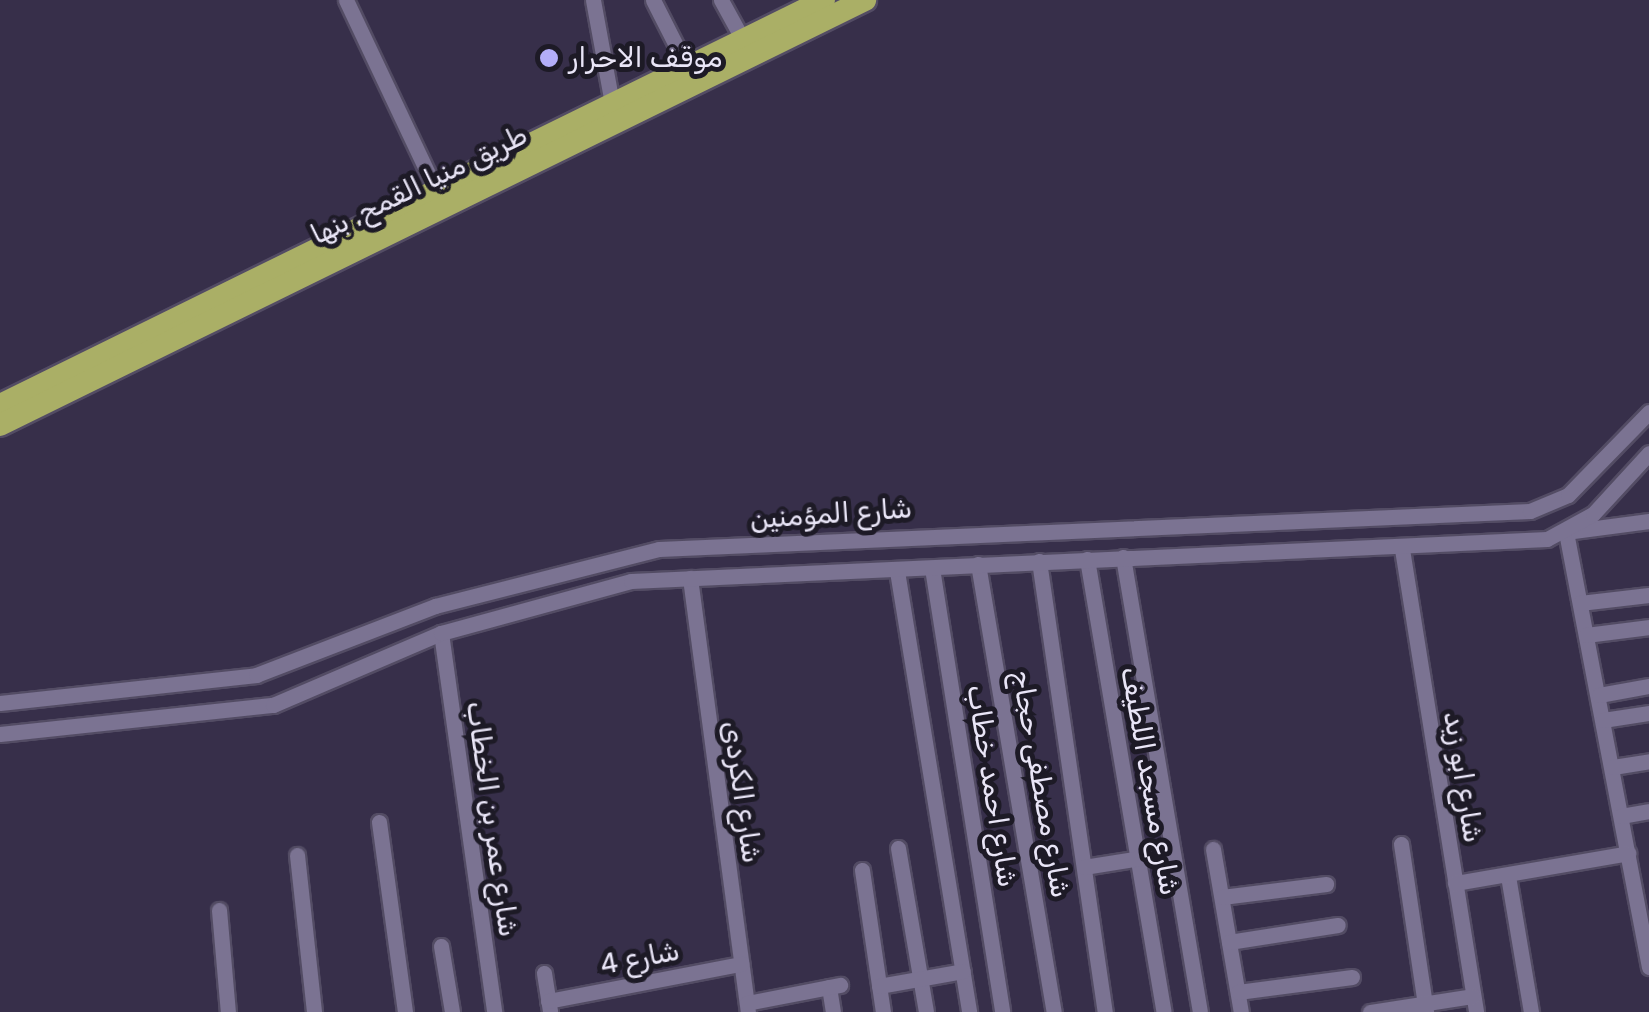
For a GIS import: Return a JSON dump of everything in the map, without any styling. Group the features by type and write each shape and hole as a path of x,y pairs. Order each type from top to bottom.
{"highway":[{"name":"طريق منيا القمح, بنها","path":"0,425 118,357 436,190 824,0"},
{"name":"طريق منيا القمح, بنها","path":"0,406 118,357 865,0"}],"street":[{"path":"346,0 436,190"},
{"path":"593,0 612,104"},
{"path":"653,0 688,67"},
{"path":"721,0 743,40"},
{"name":"شارع المؤمنين","path":"0,703 256,675 435,606 659,549 1530,511 1568,495 1649,412"},
{"path":"1648,959 1644,907 1629,857 1566,532 1649,453"},
{"name":"شارع المؤمنين","path":"0,734 273,705 441,633 632,581 1123,557 1402,550 1649,521"},
{"name":"شارع ابو زيد","path":"1402,550 1474,1004"},
{"path":"1123,557 1200,1012"},
{"name":"شارع مسجد اللطيف","path":"1088,559 1164,1012"},
{"path":"1039,561 1105,1012"},
{"name":"شارع مصطفى حجاج","path":"978,564 1054,1012"},
{"name":"شارع احمد خطاب","path":"932,568 1002,1012"},
{"path":"897,571 969,1012"},
{"name":"شارع الكردى","path":"690,578 747,1008"},
{"path":"1580,603 1649,596"},
{"path":"1586,635 1649,627"},
{"name":"شارع عمر بن الخطاب","path":"441,633 494,1012"},
{"path":"1598,695 1649,686"},
{"path":"1603,720 1649,713"},
{"path":"1613,768 1649,761"},
{"path":"1621,816 1649,811"},
{"path":"378,822 405,1012"},
{"path":"1400,844 1426,1008"},
{"path":"898,848 926,1012"},
{"path":"1214,848 1239,1012"},
{"path":"1084,867 1171,853"},
{"path":"297,856 314,1012"},
{"path":"1455,883 1629,857 1649,858"},
{"path":"862,870 883,1012"},
{"path":"1508,876 1531,1012"},
{"path":"1222,898 1326,884"},
{"path":"219,910 228,1012"},
{"path":"1229,942 1338,925"},
{"path":"441,946 452,1012"},
{"name":"شارع 4","path":"549,1007 741,964"},
{"path":"879,986 962,971"},
{"path":"544,973 549,1007"},
{"path":"1238,992 1352,977"},
{"path":"747,1008 834,986 832,1012"},
{"path":"1370,1012 1474,1004"}],"place":[{"name":"موقف الاحرار","path":"549,58"}]}
